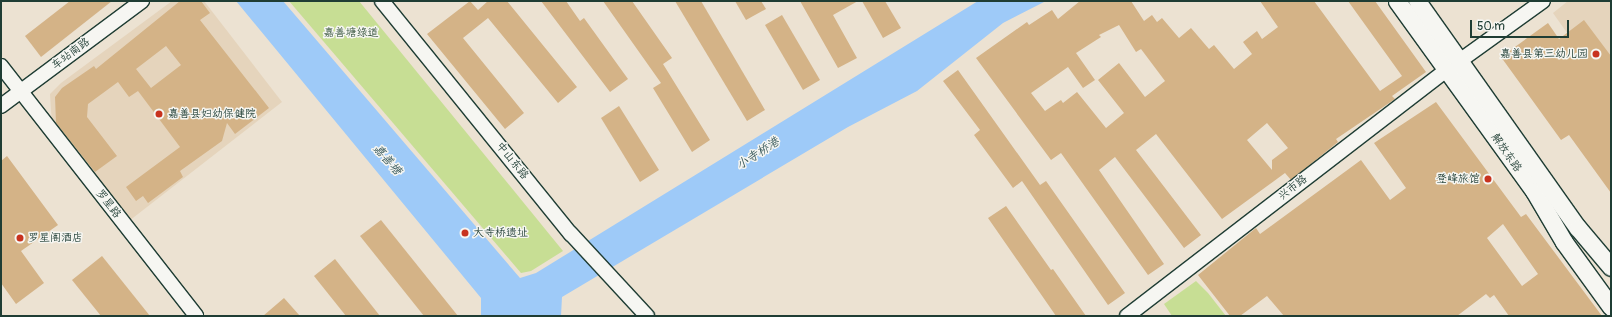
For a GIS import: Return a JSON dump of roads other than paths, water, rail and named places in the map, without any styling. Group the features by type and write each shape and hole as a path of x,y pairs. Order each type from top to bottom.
{"main road":[{"name":"解放东路","path":"1397,1 1454,65 1578,228 1611,266"},
{"name":"解放东路","path":"1418,1 1454,65 1534,191 1564,242 1611,307"}],"street":[{"name":"车站南路","path":"1,106 142,1"},
{"name":"中山东路","path":"382,1 571,234 647,316"},
{"name":"兴市路","path":"1126,316 1454,65 1543,1"},
{"name":"罗星路","path":"1,66 196,316"}],"water":[{"path":"236,1 283,1 520,278 536,273 978,1 1046,1 1003,23 917,91 848,127 562,297 561,316 481,316 481,298"}],"place":[{"name":"嘉善县第三幼儿园","path":"1596,54"},
{"name":"嘉善县妇幼保健院","path":"159,114"},
{"name":"登峰旅馆","path":"1488,179"},
{"name":"大寺桥遗址","path":"465,233"},
{"name":"罗星阁酒店","path":"20,238"}],"park label":[{"name":"嘉善塘绿道","path":"351,33"}],"water label":[{"name":"小寺桥港","path":"758,154"},
{"name":"嘉善塘","path":"387,160"}]}
